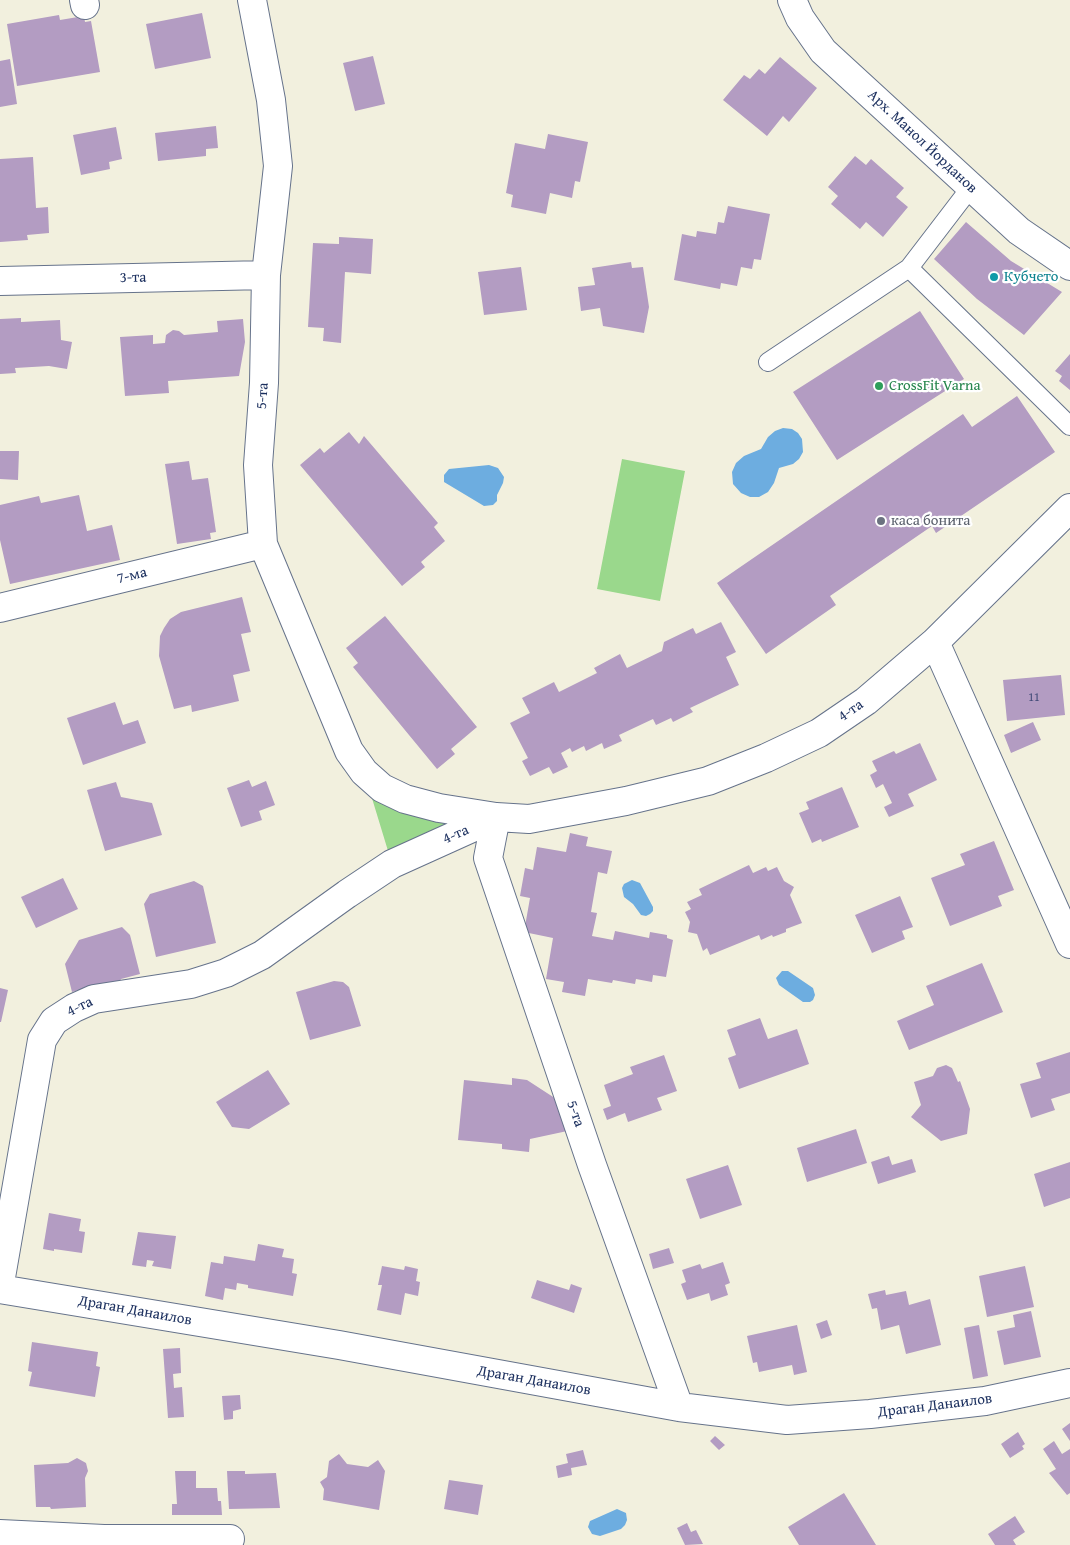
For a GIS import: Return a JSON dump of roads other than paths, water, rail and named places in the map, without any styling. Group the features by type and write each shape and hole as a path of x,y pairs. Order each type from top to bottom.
{"street":[{"name":"5-та","path":"252,0 271,100 278,166 266,275 264,383 258,465 263,544 348,750 364,772 382,788 406,799 439,808 496,817 488,858 592,1164 679,1407"},
{"name":"Арх. Манол Йорданов","path":"792,0 800,18 823,51 1018,231 1070,266"},
{"name":"3-та","path":"0,281 266,275"},
{"name":"4-та","path":"0,1283 42,1040 54,1021 74,1008 94,999 191,984 226,973 262,955 339,899 392,864 496,817 529,819 626,800 708,781 766,758 819,733 858,706 935,642 1070,508"},
{"name":"7-ма","path":"0,608 263,544"},
{"path":"935,642 1070,944"},
{"name":"Драган Данаилов","path":"0,1289 339,1345 679,1407 752,1416 796,1419 870,1414 985,1401 1070,1383"},
{"path":"0,1534 104,1539 230,1539"}],"lane":[{"path":"768,362 909,268 971,187"},
{"path":"909,268 1070,426"}],"water":[{"path":"783,428 792,429 802,439 803,452 799,459 793,464 779,468 774,483 768,492 759,497 750,497 741,493 733,484 732,472 736,463 744,456 761,449 768,437 775,431"},
{"path":"489,465 498,468 504,477 497,495 497,501 493,505 484,506 444,482 444,475 449,469"},
{"path":"632,880 640,883 653,907 653,911 646,916 641,915 633,904 624,897 622,888 624,884"},
{"path":"782,971 788,971 813,988 815,995 813,1000 803,1002 779,985 776,978"},
{"path":"617,1509 626,1513 627,1520 621,1529 600,1536 592,1534 588,1527 590,1521"}],"place":[{"name":"Кубчето","path":"994,277"},
{"name":"CrossFit Varna","path":"879,386"},
{"name":"каса бонита","path":"881,521"}]}
